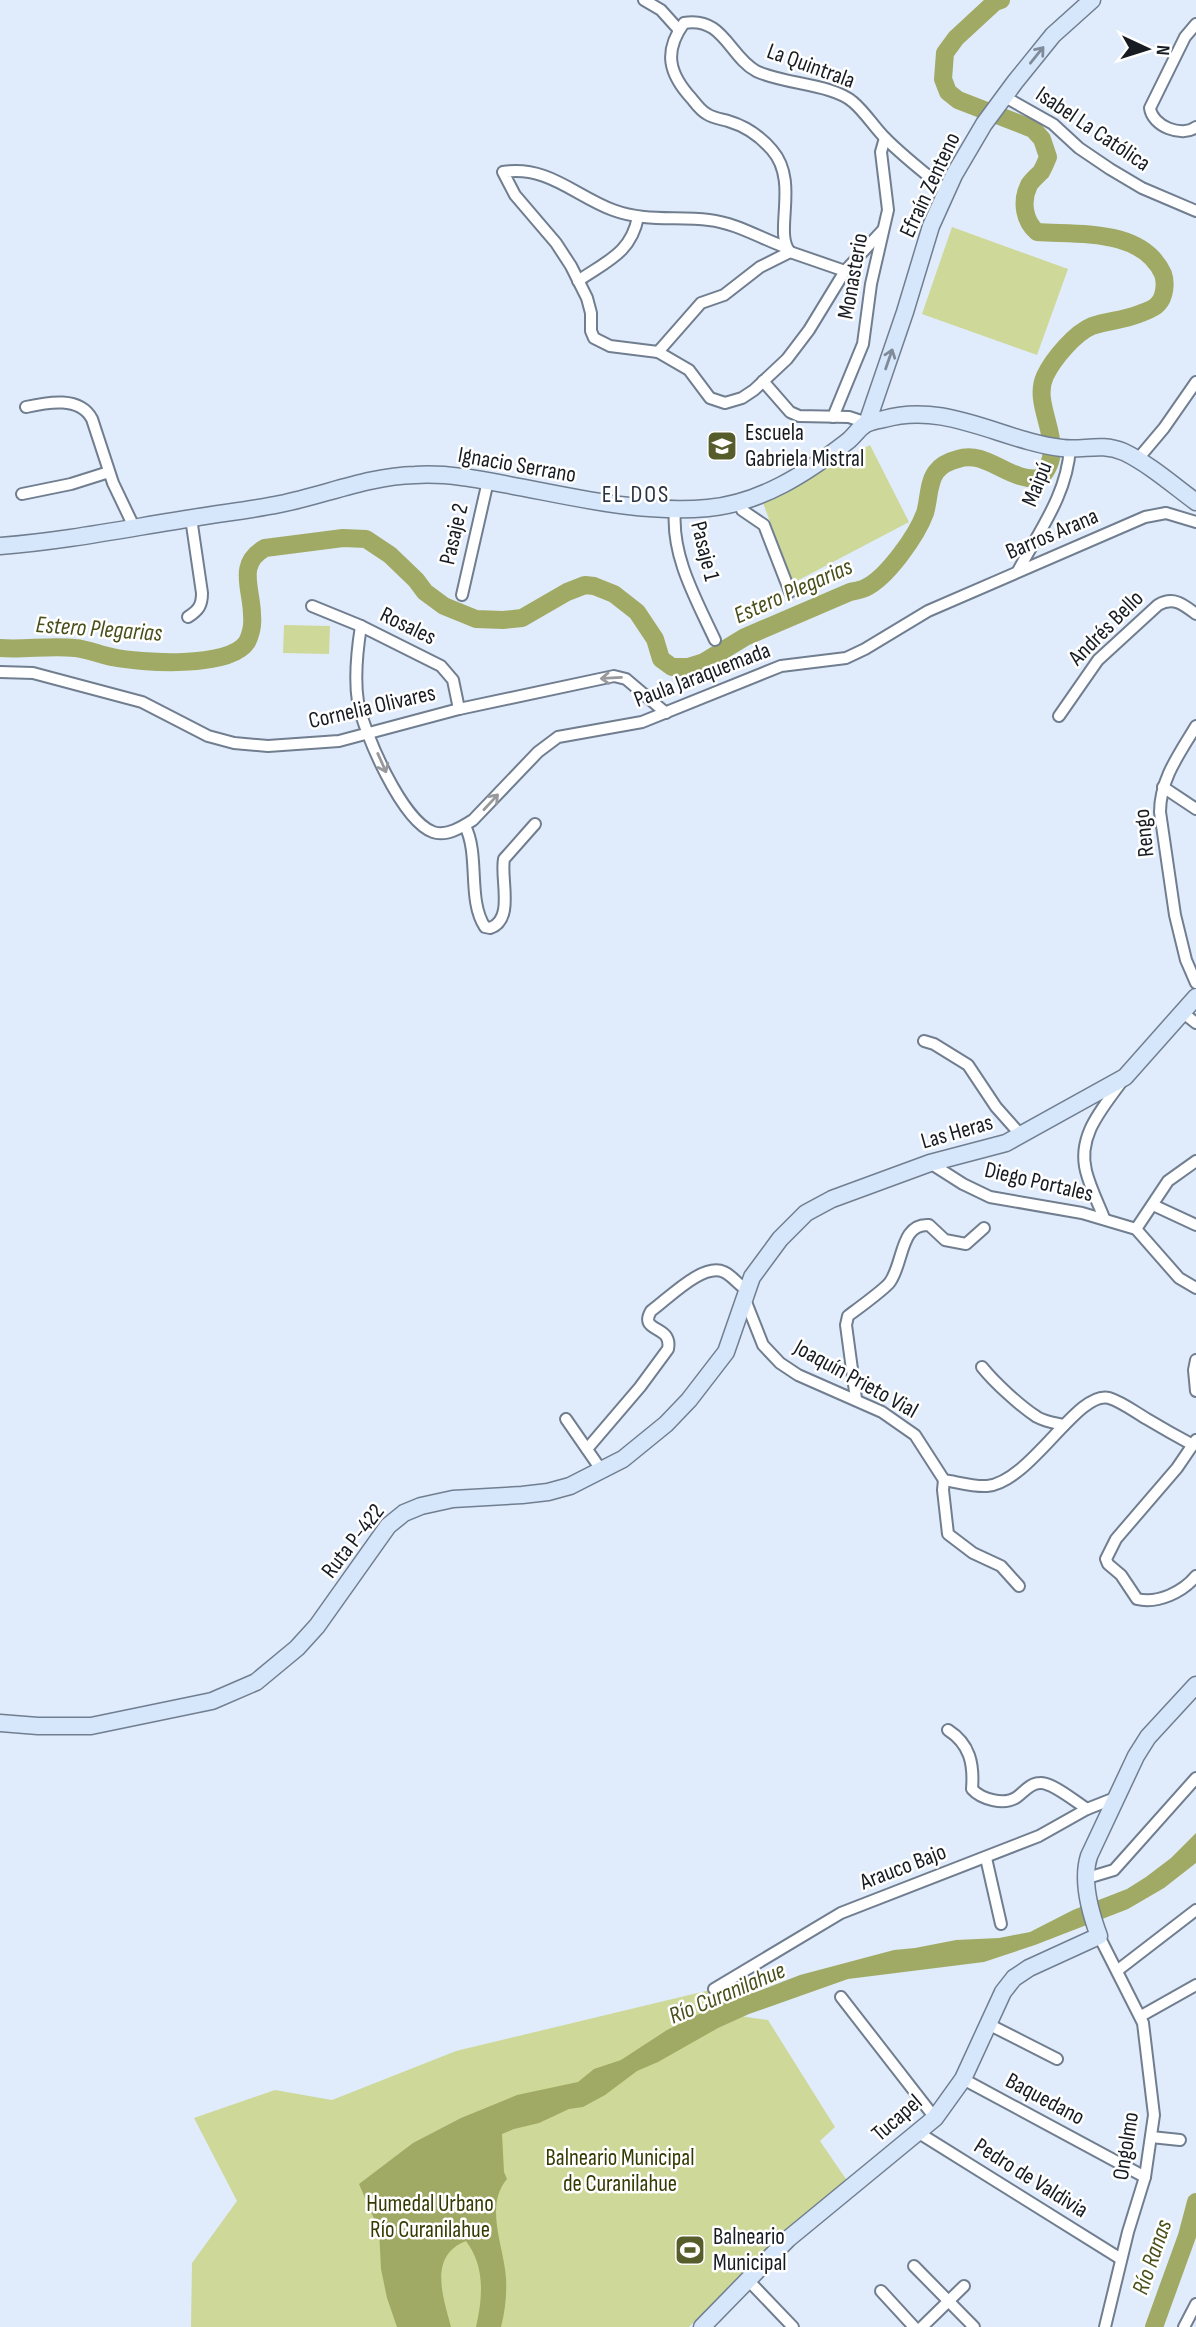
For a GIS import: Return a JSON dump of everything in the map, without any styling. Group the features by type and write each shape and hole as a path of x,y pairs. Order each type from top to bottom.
{"street":[{"path":"644,0 661,10 679,30 670,63 673,74 688,95 706,114 744,127 757,135 778,157 786,186 788,250"},
{"name":"Efraín Zenteno","path":"867,424 931,226 947,191 984,124 1015,82 1053,35 1092,0"},
{"name":"La Quintrala","path":"679,30 684,23 701,23 713,28 729,41 737,55 755,70 846,97 915,166 947,191"},
{"path":"1196,24 1191,27 1177,52 1150,108 1150,113 1157,121 1178,132 1188,132 1196,127"},
{"name":"Isabel La Católica","path":"1000,102 1053,124 1079,148 1110,169 1142,188 1196,211"},
{"name":"Monasterio","path":"832,417 863,344 871,284 888,210 881,152 885,138"},
{"path":"845,271 788,250 735,226 712,220 638,217 603,206 544,174 523,170 503,172 515,195 556,243 578,281 589,305 590,331 594,338 610,346 657,352 689,370 710,398 725,402 742,398 763,382 800,342 845,271 882,231"},
{"path":"578,281 627,246 635,233 638,217"},
{"path":"657,352 701,303 724,295 760,267 788,250"},
{"path":"763,382 790,412 806,417 849,417 867,424"},
{"path":"1137,460 1164,428 1196,382"},
{"path":"26,407 64,403 78,405 86,410 92,419 109,472 135,529"},
{"name":"Ignacio Serrano","path":"0,546 135,529 293,501 391,477 434,475 488,481 599,502 675,510 709,508 741,503 769,492 811,468 867,424 893,416 924,414 952,418 1034,443 1066,448 1111,448 1137,460 1196,502"},
{"name":"Maipú","path":"1018,571 1061,493 1069,470 1066,448"},
{"path":"22,494 71,484 109,472"},
{"name":"Pasaje 2","path":"462,595 488,481"},
{"path":"741,503 742,510 764,525 790,592"},
{"name":"Pasaje 1","path":"675,510 684,573 715,640"},
{"name":"Barros Arana","path":"928,611 1157,513 1177,514 1196,522"},
{"path":"188,617 198,611 202,603 191,518"},
{"name":"Andrés Bello","path":"1059,716 1098,660 1158,605 1166,601 1177,601 1196,614"},
{"name":"Rosales","path":"312,606 361,626 445,669 453,680 459,709"},
{"name":"Paula Jaraquemada","path":"465,826 485,809 538,752 558,737 630,725 781,666 846,658 928,611"},
{"path":"361,626 357,658 358,700 369,734 401,802 410,814 433,832 450,832 465,826 470,839 480,917 485,927 491,928 500,922 504,913 504,859 535,824"},
{"name":"Cornelia Olivares","path":"0,672 33,673 142,702 208,736 253,746 319,744 369,734 459,709 614,676 626,678 666,713"},
{"name":"Rengo","path":"1196,726 1171,768 1160,804 1175,915 1186,960 1196,982"},
{"path":"1163,787 1196,809"},
{"name":"Las Heras","path":"744,1299 767,1256 806,1213 832,1199 930,1163 1006,1143 1125,1077 1196,997"},
{"path":"1182,1012 1196,1023"},
{"path":"925,1041 968,1065 996,1107 1020,1134"},
{"name":"Diego Portales","path":"1104,1218 1086,1170 1085,1144 1091,1125 1125,1077"},
{"path":"1136,1230 1172,1177 1196,1160"},
{"name":"Diego Portales","path":"930,1163 963,1184 990,1196 1104,1218 1136,1230 1179,1278 1196,1288"},
{"path":"1153,1205 1196,1225"},
{"path":"856,1399 846,1325 848,1316 888,1285 899,1267 905,1240 910,1231 922,1224 929,1225 945,1240 966,1244 984,1228"},
{"path":"587,1449 640,1387 668,1349 666,1334 648,1322 652,1311 686,1284 711,1270 726,1273 744,1299"},
{"name":"Joaquín Prieto Vial","path":"744,1299 763,1345 780,1363 798,1375 883,1412 915,1435 944,1480"},
{"name":"Ruta P-422","path":"0,1723 90,1726 212,1701 256,1682 297,1648 317,1626 388,1526 404,1513 453,1499 548,1492 570,1486 602,1471 634,1450 666,1424 689,1400 726,1352 744,1299"},
{"path":"1196,1360 1196,1391"},
{"path":"982,1367 995,1382 1037,1416 1049,1422 1065,1424"},
{"path":"1019,1586 1000,1566 973,1553 948,1534 944,1480 986,1486 1013,1475 1040,1453 1090,1400 1108,1397 1195,1443 1116,1539 1106,1559 1108,1564 1121,1575 1137,1599 1148,1602 1181,1591 1196,1576"},
{"path":"566,1419 602,1471"},
{"path":"1098,1933 1086,1881 1089,1856 1136,1756 1148,1737 1196,1685"},
{"path":"948,1730 962,1740 969,1750 972,1789 979,1797 1008,1801 1039,1783 1049,1785 1087,1809"},
{"path":"1086,1881 1114,1870 1196,1778"},
{"name":"Arauco Bajo","path":"714,1989 841,1913 1039,1836 1087,1809 1115,1798"},
{"path":"986,1857 1001,1924"},
{"path":"1118,1970 1196,1910"},
{"name":"Ongolmo","path":"1098,1933 1145,2031 1154,2104 1145,2177 1105,2327"},
{"name":"Tucapel","path":"702,2327 788,2239 935,2118 962,2079 1008,1985 1021,1973 1098,1933"},
{"path":"1140,2016 1196,1985"},
{"path":"841,1997 935,2118"},
{"path":"988,2024 1057,2059"},
{"name":"Baquedano","path":"962,2079 1145,2177"},
{"name":"Pedro de Valdivia","path":"919,2133 1121,2259"},
{"path":"1151,2137 1181,2140"},
{"path":"914,2266 974,2327"},
{"path":"748,2280 793,2327"},
{"path":"922,2327 964,2286"},
{"path":"881,2291 914,2327"},
{"path":"1184,2327 1196,2304"}],"green space":[{"path":"952,227 1068,269 1037,355 922,314"},
{"path":"870,445 909,522 793,583 763,503"},
{"path":"284,625 330,626 329,654 283,653"},
{"name":"Balneario Municipal de Curanilahue","path":"714,1989 726,2014 768,2020 835,2127 820,2141 848,2182 758,2257 689,2327 191,2327 192,2263 237,2201 194,2118 275,2090 332,2100 456,2051"}],"shaded area":[{"path":"1196,1833 1196,1863 1164,1888 1128,1909 984,1962 848,1979 749,2014 637,2071 605,2095 583,2107 569,2109 539,2123 502,2134 504,2172 507,2179 500,2190 496,2214 506,2278 501,2327 476,2327 481,2282 477,2261 466,2241 446,2256 442,2267 442,2290 451,2327 397,2327 381,2269 379,2230 359,2184 413,2143 461,2118 517,2095 578,2082 594,2069 621,2060 667,2030 729,1999 800,1975 894,1950 1030,1932 1073,1910 1127,1889 1171,1858"}],"waterway":[{"name":"Estero Plegarias","path":"0,648 75,648 125,659 163,662 223,657 237,651 250,636 252,618 248,569 256,554 265,548 343,538 366,539 390,555 425,592 444,606 476,619 522,618 567,592 585,585 594,586 614,594 637,612 655,639 661,659 672,667 688,667 704,662 745,637 874,583 892,566 915,533 925,513 933,476 946,464 968,457 978,458 1018,476 1040,478 1052,453 1042,401 1042,388 1049,369 1065,347 1085,329 1133,316 1156,306 1162,297 1164,281 1163,274 1153,259 1140,248 1125,241 1090,234 1037,232 1029,222 1025,204 1029,185 1041,172 1048,157 1042,139 1033,129 958,100 948,92 943,79 945,53 956,38 995,2 1001,0"},
{"name":"Río Ranas","path":"1154,2327 1187,2236 1196,2202"}],"place":[{"name":"Escuela Gabriela Mistral","path":"722,446"},
{"name":"Balneario Municipal","path":"690,2250"}],"district":[{"name":"EL DOS","path":"636,494"}],"water label":[{"name":"Río Curanilahue","path":"727,1993"}],"park label":[{"name":"Humedal Urbano Río Curanilahue","path":"430,2217"}]}
